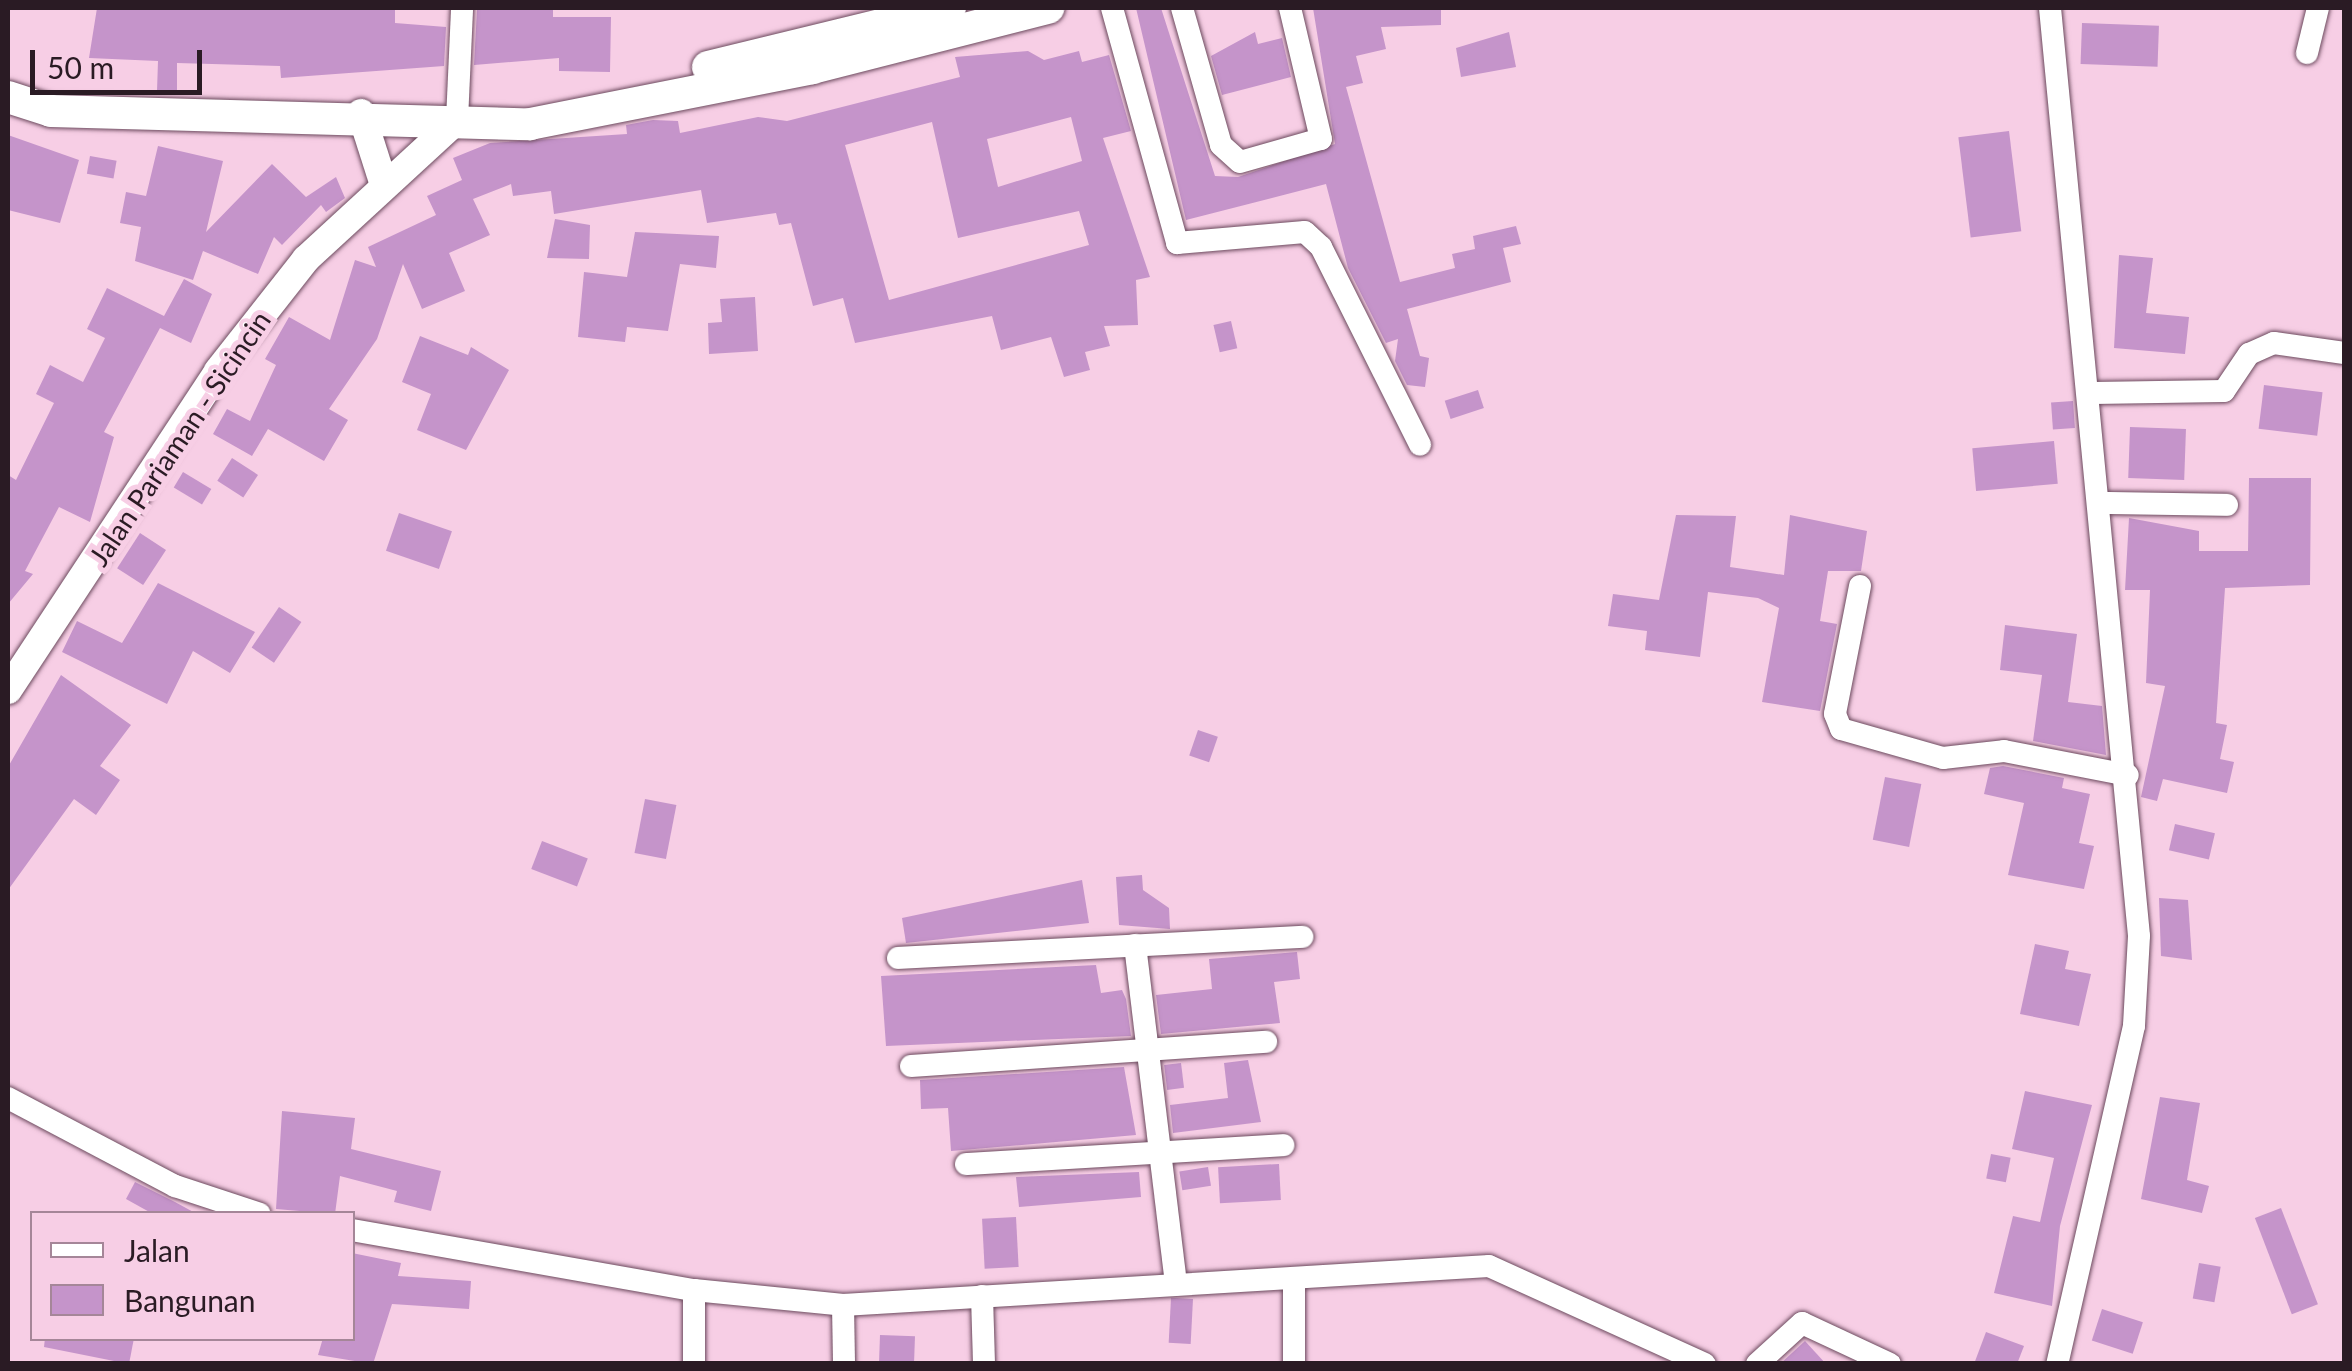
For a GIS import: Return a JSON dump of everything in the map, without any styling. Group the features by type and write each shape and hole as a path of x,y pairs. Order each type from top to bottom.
{"highway":[{"path":"512,120 530,108 950,8"},
{"path":"8,96 50,111 360,113 530,124 812,68 1048,8"}],"main road":[{"path":"360,113 384,185"},
{"name":"Jalan Pariaman - Sicincin","path":"8,690 218,371 306,259 456,120"}],"street":[{"path":"456,120 462,8"},
{"path":"1112,8 1173,237 1190,247 1304,232 1321,247 1420,446"},
{"path":"1182,8 1220,145 1240,162 1321,139 1290,8"},
{"path":"2050,8 2104,504 2128,775 2139,984 2057,1364"},
{"path":"2307,54 2318,8"},
{"path":"2093,392 2224,391 2249,354 2274,343 2344,353"},
{"path":"2104,504 2227,505"},
{"path":"1860,586 1834,714 1841,730 1943,758 2004,751 2128,775"},
{"path":"898,958 1302,937"},
{"path":"1135,945 1176,1285"},
{"path":"911,1066 1266,1042"},
{"path":"8,1098 175,1186 251,1211"},
{"path":"966,1164 1284,1144"},
{"path":"355,1231 694,1290 843,1304 1490,1266 1704,1364"},
{"path":"1294,1278 1294,1364"},
{"path":"694,1290 694,1364"},
{"path":"982,1296 984,1364"},
{"path":"843,1304 844,1364"},
{"path":"1757,1364 1802,1323 1890,1364"}],"building":[{"path":"97,8 395,8 395,23 446,27 444,66 281,78 280,66 177,63 177,91 157,91 158,61 89,58"},
{"path":"553,8 553,17 611,17 610,72 559,71 559,58 474,65 477,10"},
{"path":"1136,8 1161,8 1215,176 1238,177 1335,144 1313,8 1441,8 1441,25 1381,27 1386,49 1356,56 1363,83 1346,87 1400,282 1455,268 1452,254 1475,249 1473,236 1516,226 1521,244 1503,248 1511,282 1407,309 1420,356 1429,358 1425,387 1407,385 1395,361 1398,339 1386,343 1348,268 1326,184 1186,220"},
{"path":"2082,23 2159,26 2158,67 2081,64"},
{"path":"1255,32 1258,44 1282,38 1291,77 1222,95 1211,56"},
{"path":"1509,32 1516,67 1461,77 1456,48"},
{"path":"1028,51 1044,60 1079,51 1082,62 1109,55 1131,131 1103,138 1150,277 1136,280 1138,325 1104,326 1110,346 1085,352 1090,370 1064,377 1051,337 1001,350 992,316 855,343 843,298 813,306 791,223 779,225 776,213 707,223 701,190 554,214 551,191 513,196 511,184 473,199 490,235 449,253 465,291 422,309 403,264 377,339 329,409 348,420 324,461 268,429 252,456 213,434 227,409 250,421 276,365 265,359 289,317 330,340 355,260 376,267 368,247 436,215 427,196 462,180 453,158 490,143 627,134 626,125 653,120 678,121 680,133 758,117 787,121 960,77 955,57","holes":["1071,117 1082,161 998,187 987,139","932,122 958,238 1079,211 1089,245 889,300 845,145"]},
{"path":"2009,131 2021,231 1971,237 1958,137"},
{"path":"8,135 79,160 60,223 8,210"},
{"path":"158,146 223,161 206,232 272,164 306,197 336,177 345,198 326,212 321,205 282,245 274,237 258,274 203,251 193,280 135,261 141,227 120,223 126,192 146,196"},
{"path":"90,156 117,161 113,178 87,174"},
{"path":"555,219 590,225 589,259 547,258"},
{"path":"635,232 719,236 716,268 680,264 668,331 627,327 625,342 578,337 584,272 627,277"},
{"path":"2119,255 2153,258 2146,313 2189,317 2185,354 2114,348"},
{"path":"184,279 212,294 191,343 160,328 104,432 114,437 90,522 59,507 25,571 33,574 8,604 8,475 16,480 54,403 36,394 50,365 83,382 105,338 87,329 107,288 164,316"},
{"path":"755,297 758,351 709,354 708,323 722,322 720,299"},
{"path":"1231,321 1237,348 1220,352 1213,325"},
{"path":"420,336 468,355 471,347 509,370 466,450 417,430 431,394 402,382"},
{"path":"2264,385 2323,392 2317,436 2259,429"},
{"path":"1478,390 1484,408 1451,419 1445,401"},
{"path":"2073,401 2075,428 2053,429 2051,403"},
{"path":"2130,427 2186,429 2184,480 2128,478"},
{"path":"2054,441 2058,484 1976,491 1972,448"},
{"path":"232,458 258,475 243,498 217,481"},
{"path":"183,472 211,489 202,504 174,487"},
{"path":"2249,478 2311,478 2310,585 2225,588 2216,723 2227,725 2220,759 2234,762 2227,793 2163,779 2157,801 2141,797 2165,686 2146,683 2150,590 2125,590 2129,518 2199,531 2199,551 2248,551"},
{"path":"399,513 452,531 439,569 386,551"},
{"path":"1676,515 1736,516 1730,567 1784,575 1790,515 1867,531 1861,571 1828,571 1820,621 1837,624 1820,711 1762,702 1779,608 1758,598 1708,592 1700,657 1645,650 1647,631 1608,626 1613,594 1659,600"},
{"path":"140,533 166,550 143,585 117,568"},
{"path":"158,583 255,632 230,673 193,651 167,704 62,652 77,621 122,643"},
{"path":"279,607 301,622 274,663 252,648"},
{"path":"2005,625 2077,634 2068,702 2102,706 2106,755 2033,741 2042,675 2000,670"},
{"path":"61,675 131,725 100,766 120,780 96,815 74,799 8,890 8,767"},
{"path":"1198,730 1218,737 1209,762 1189,756"},
{"path":"2003,766 2064,778 2062,788 2090,794 2079,843 2094,846 2084,889 2008,875 2024,803 1984,794 1990,768"},
{"path":"1885,777 1921,784 1909,847 1873,840"},
{"path":"645,799 676,805 666,859 635,853"},
{"path":"2175,824 2215,833 2209,860 2169,850"},
{"path":"542,841 588,859 577,887 531,869"},
{"path":"1142,875 1143,890 1169,908 1170,929 1119,925 1116,877"},
{"path":"1082,880 1089,923 906,943 902,918"},
{"path":"2159,898 2188,900 2192,960 2161,956"},
{"path":"2035,944 2069,951 2065,969 2091,974 2079,1026 2020,1014"},
{"path":"1297,952 1300,979 1274,982 1280,1023 1161,1034 1156,995 1212,989 1209,959"},
{"path":"1096,965 1101,993 1122,990 1131,1036 886,1046 881,976"},
{"path":"1248,1060 1261,1122 1173,1133 1170,1105 1228,1098 1224,1063"},
{"path":"1181,1063 1184,1088 1167,1090 1164,1065"},
{"path":"1124,1067 1136,1135 951,1151 948,1108 921,1109 920,1080"},
{"path":"2025,1091 2092,1105 2060,1226 2052,1306 1994,1293 2013,1216 2040,1222 2054,1158 2012,1149"},
{"path":"2160,1097 2200,1103 2187,1180 2209,1186 2202,1213 2141,1199"},
{"path":"282,1111 355,1118 351,1149 441,1171 431,1211 394,1202 397,1191 340,1176 335,1211 276,1209"},
{"path":"1991,1154 2011,1158 2006,1182 1986,1179"},
{"path":"1279,1164 1281,1200 1220,1203 1218,1167"},
{"path":"1208,1167 1211,1186 1182,1190 1179,1172"},
{"path":"1139,1172 1141,1197 1019,1207 1016,1177"},
{"path":"135,1182 191,1211 148,1211 126,1199"},
{"path":"2281,1208 2318,1304 2292,1314 2255,1218"},
{"path":"1016,1217 1019,1267 985,1269 982,1219"},
{"path":"355,1254 401,1263 398,1276 471,1281 469,1309 392,1304 373,1364 318,1355 322,1341 355,1341"},
{"path":"2199,1263 2221,1267 2214,1302 2193,1298"},
{"path":"1171,1298 1193,1299 1191,1344 1169,1343"},
{"path":"2102,1309 2143,1322 2133,1354 2092,1340"},
{"path":"1986,1332 2024,1346 2017,1364 1974,1364"},
{"path":"880,1335 915,1336 914,1364 879,1364"},
{"path":"45,1341 133,1341 129,1364 44,1347"},
{"path":"1805,1341 1826,1364 1780,1364"}]}
